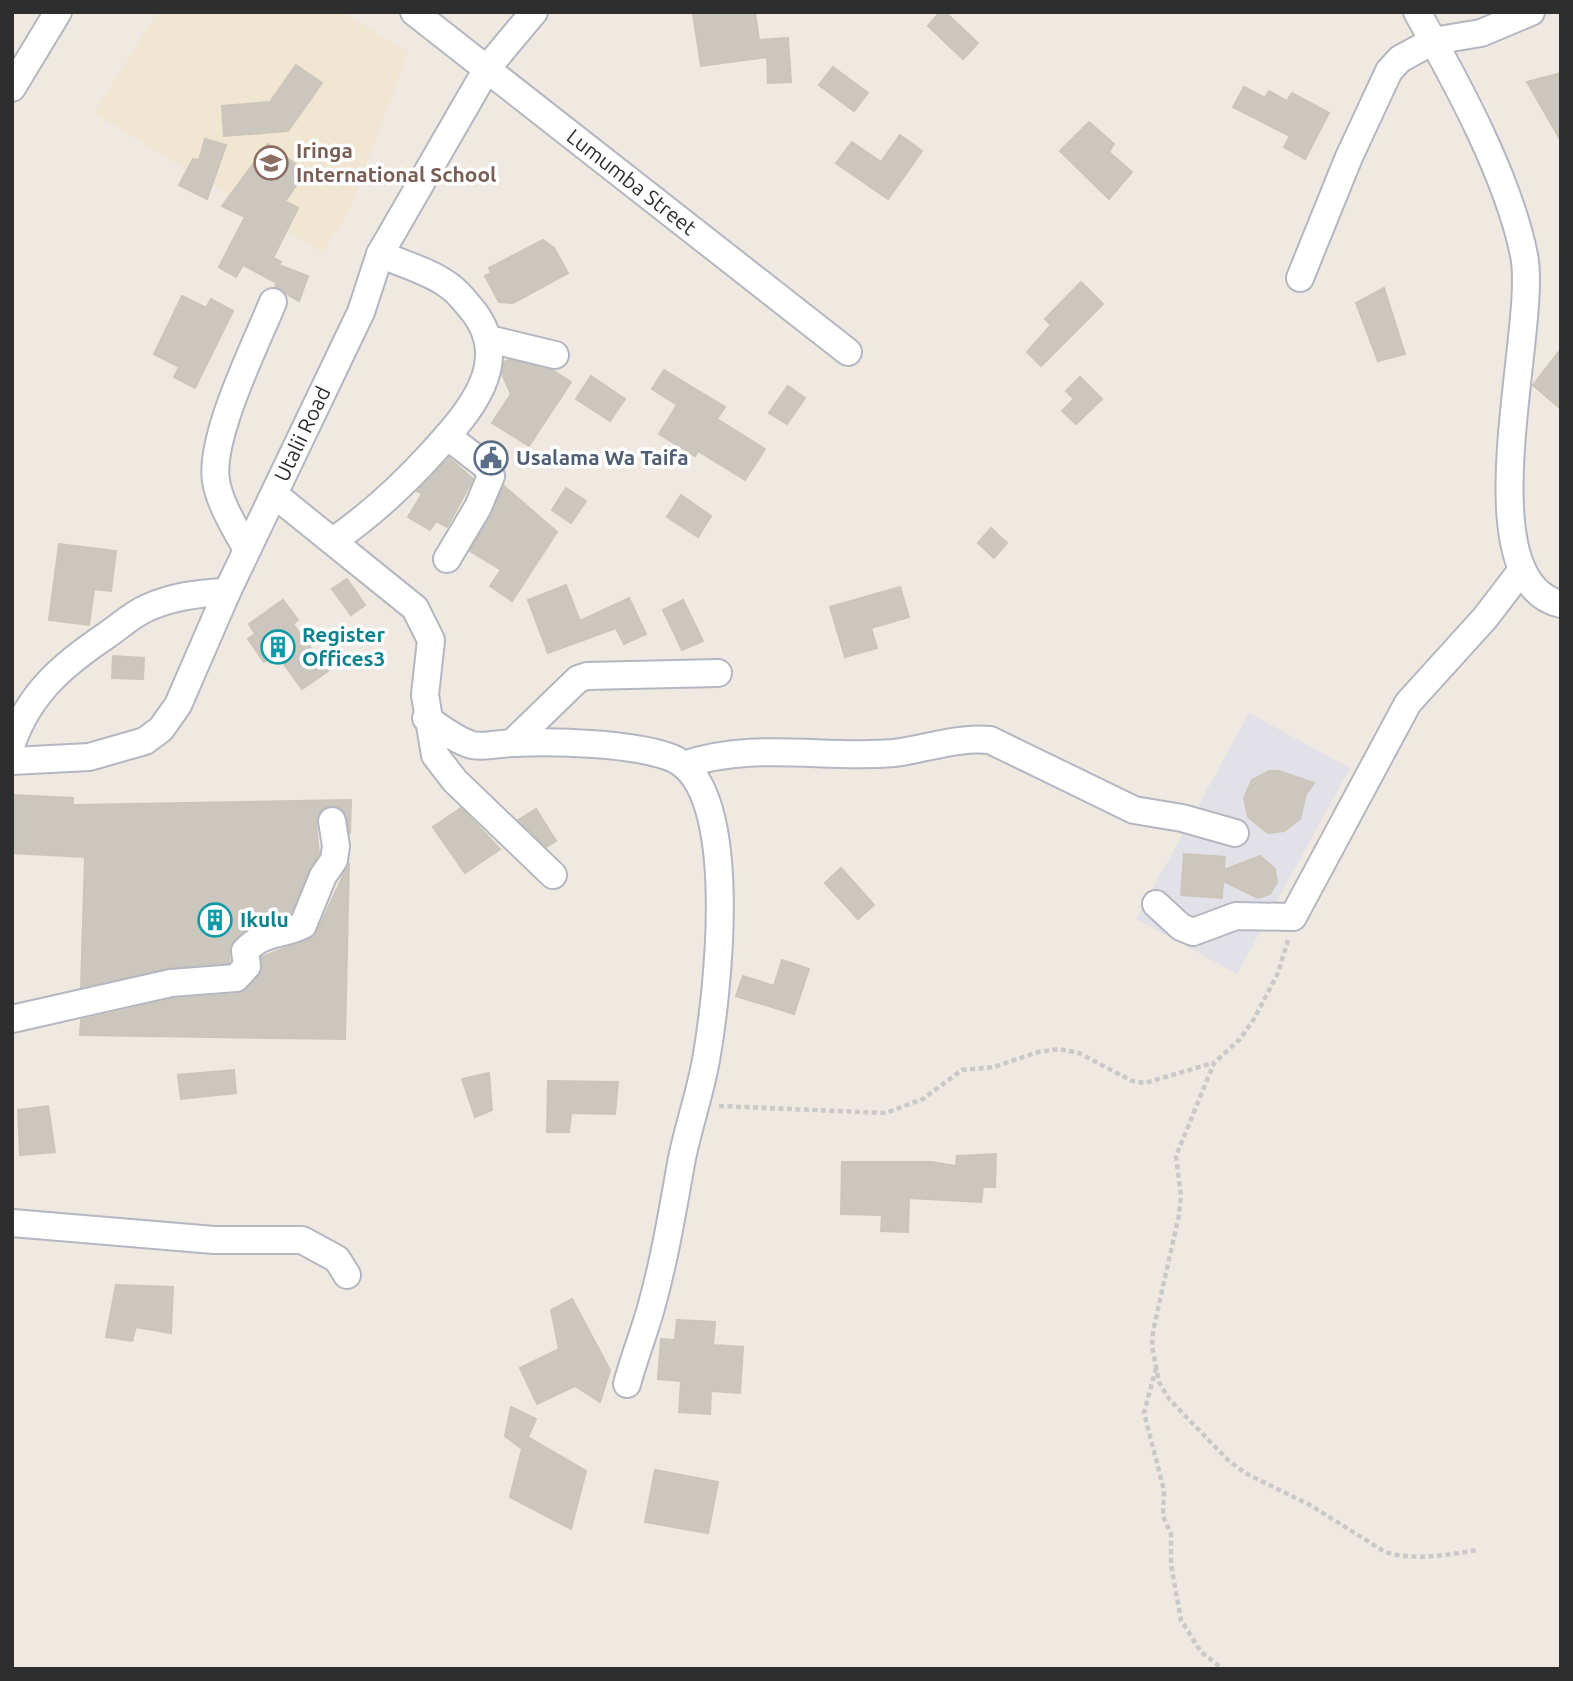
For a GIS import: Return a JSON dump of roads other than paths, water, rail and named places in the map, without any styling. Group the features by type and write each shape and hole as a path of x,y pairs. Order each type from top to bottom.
{"street":[{"path":"12,88 58,12"},
{"name":"Lumumba Street","path":"414,12 488,67 848,352"},
{"name":"Utalii Road","path":"12,761 89,757 145,741 161,729 178,705 227,592 361,312 380,254 488,67 534,12"},
{"path":"1417,12 1508,193 1525,258 1525,293 1512,413 1513,535 1521,571 1533,589 1561,604"},
{"path":"1300,278 1382,82 1400,59 1433,41 1481,33 1531,12"},
{"path":"333,541 368,517 447,436 481,388 487,367 489,339 478,318 448,285 380,254"},
{"path":"247,550 217,482 216,464 223,430 273,302"},
{"path":"489,339 555,355"},
{"path":"447,436 486,466 491,476 478,507 447,559"},
{"path":"275,495 415,608 425,622 431,640 425,695 431,745 443,765 553,875"},
{"path":"1156,904 1181,927 1194,932 1236,916 1287,919 1297,912 1408,703 1485,618 1521,571"},
{"path":"12,743 28,706 49,678 74,657 147,608 199,593 227,592"},
{"path":"512,743 578,679 718,673"},
{"path":"426,718 468,744 478,746 512,743 649,752 684,765 698,783 709,808 717,852 719,969 706,1060 682,1158 674,1214 651,1308 627,1384"},
{"path":"684,765 728,754 893,752 971,739 990,740 1135,810 1182,818 1235,833"},
{"path":"12,1019 171,983 236,978 247,966 246,951 259,936 287,932 303,925 323,876 334,860 336,846 332,821"},
{"path":"12,1223 214,1240 302,1240 337,1259 347,1275"}],"place":[{"name":"Iringa International School","path":"271,163"},
{"name":"Usalama Wa Taifa","path":"491,458"},
{"name":"Register Offices3","path":"278,647"},
{"name":"Ikulu","path":"215,920"}]}
